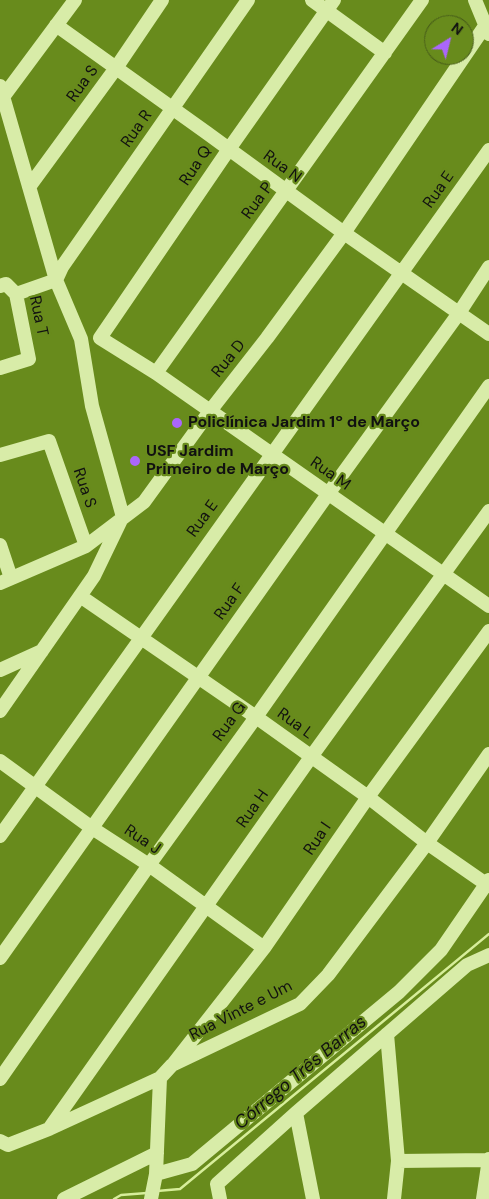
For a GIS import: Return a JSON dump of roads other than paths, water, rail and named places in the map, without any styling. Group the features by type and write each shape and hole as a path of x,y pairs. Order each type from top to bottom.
{"street":[{"path":"0,545 5,580 86,546 123,517 92,406 81,339 56,280 29,187 5,119 2,91 75,0"},
{"name":"Rua S","path":"29,187 116,68 162,0"},
{"name":"Rua R","path":"56,280 62,267 248,0"},
{"path":"312,0 331,5 386,53"},
{"name":"Rua P","path":"156,373 422,0"},
{"path":"475,0 487,30"},
{"name":"Rua Q","path":"100,338 229,149 331,5"},
{"name":"Rua N","path":"56,25 173,108 286,192 489,334"},
{"name":"Rua D","path":"0,711 94,576 123,517 144,502 210,411 267,338 344,233 487,30"},
{"name":"Rua E","path":"0,836 489,150"},
{"name":"Rua F","path":"0,958 328,494 459,313 489,267"},
{"path":"7,288 56,280"},
{"name":"Rua T","path":"0,368 29,359 7,288"},
{"path":"81,339 100,338"},
{"name":"Rua M","path":"100,338 156,373 489,606"},
{"name":"Rua G","path":"0,1079 149,865 256,717 489,386"},
{"name":"Rua S","path":"0,455 50,441 86,546"},
{"name":"Rua H","path":"49,1129 311,757 489,511"},
{"name":"Rua L","path":"80,596 256,717 368,797 426,843 488,883"},
{"name":"Rua I","path":"172,1065 264,948 368,797 489,631"},
{"path":"0,670 43,650"},
{"name":"Rua Vinte e Um","path":"0,1142 8,1145 49,1129 160,1078 172,1065 300,1004 328,975 489,754"},
{"name":"Rua J","path":"0,761 34,788 149,865 264,948"},
{"path":"154,1186 192,1164 399,992 441,950 488,883"},
{"path":"220,1199 217,1184 467,965 489,955"},
{"path":"386,1034 398,1161 394,1199"},
{"path":"154,1186 160,1078"},
{"path":"296,1113 313,1199"},
{"path":"64,1199 157,1153"},
{"path":"398,1161 489,1160 483,1199"}],"waterway":[{"name":"Córrego Três Barras","path":"157,1191 180,1189 489,934"},
{"name":"Córrego Três Barras","path":"114,1199 121,1195 147,1193"}],"place":[{"name":"Policlínica Jardim 1º de Março","path":"177,423"},
{"name":"USF Jardim Primeiro de Março","path":"135,461"}]}
